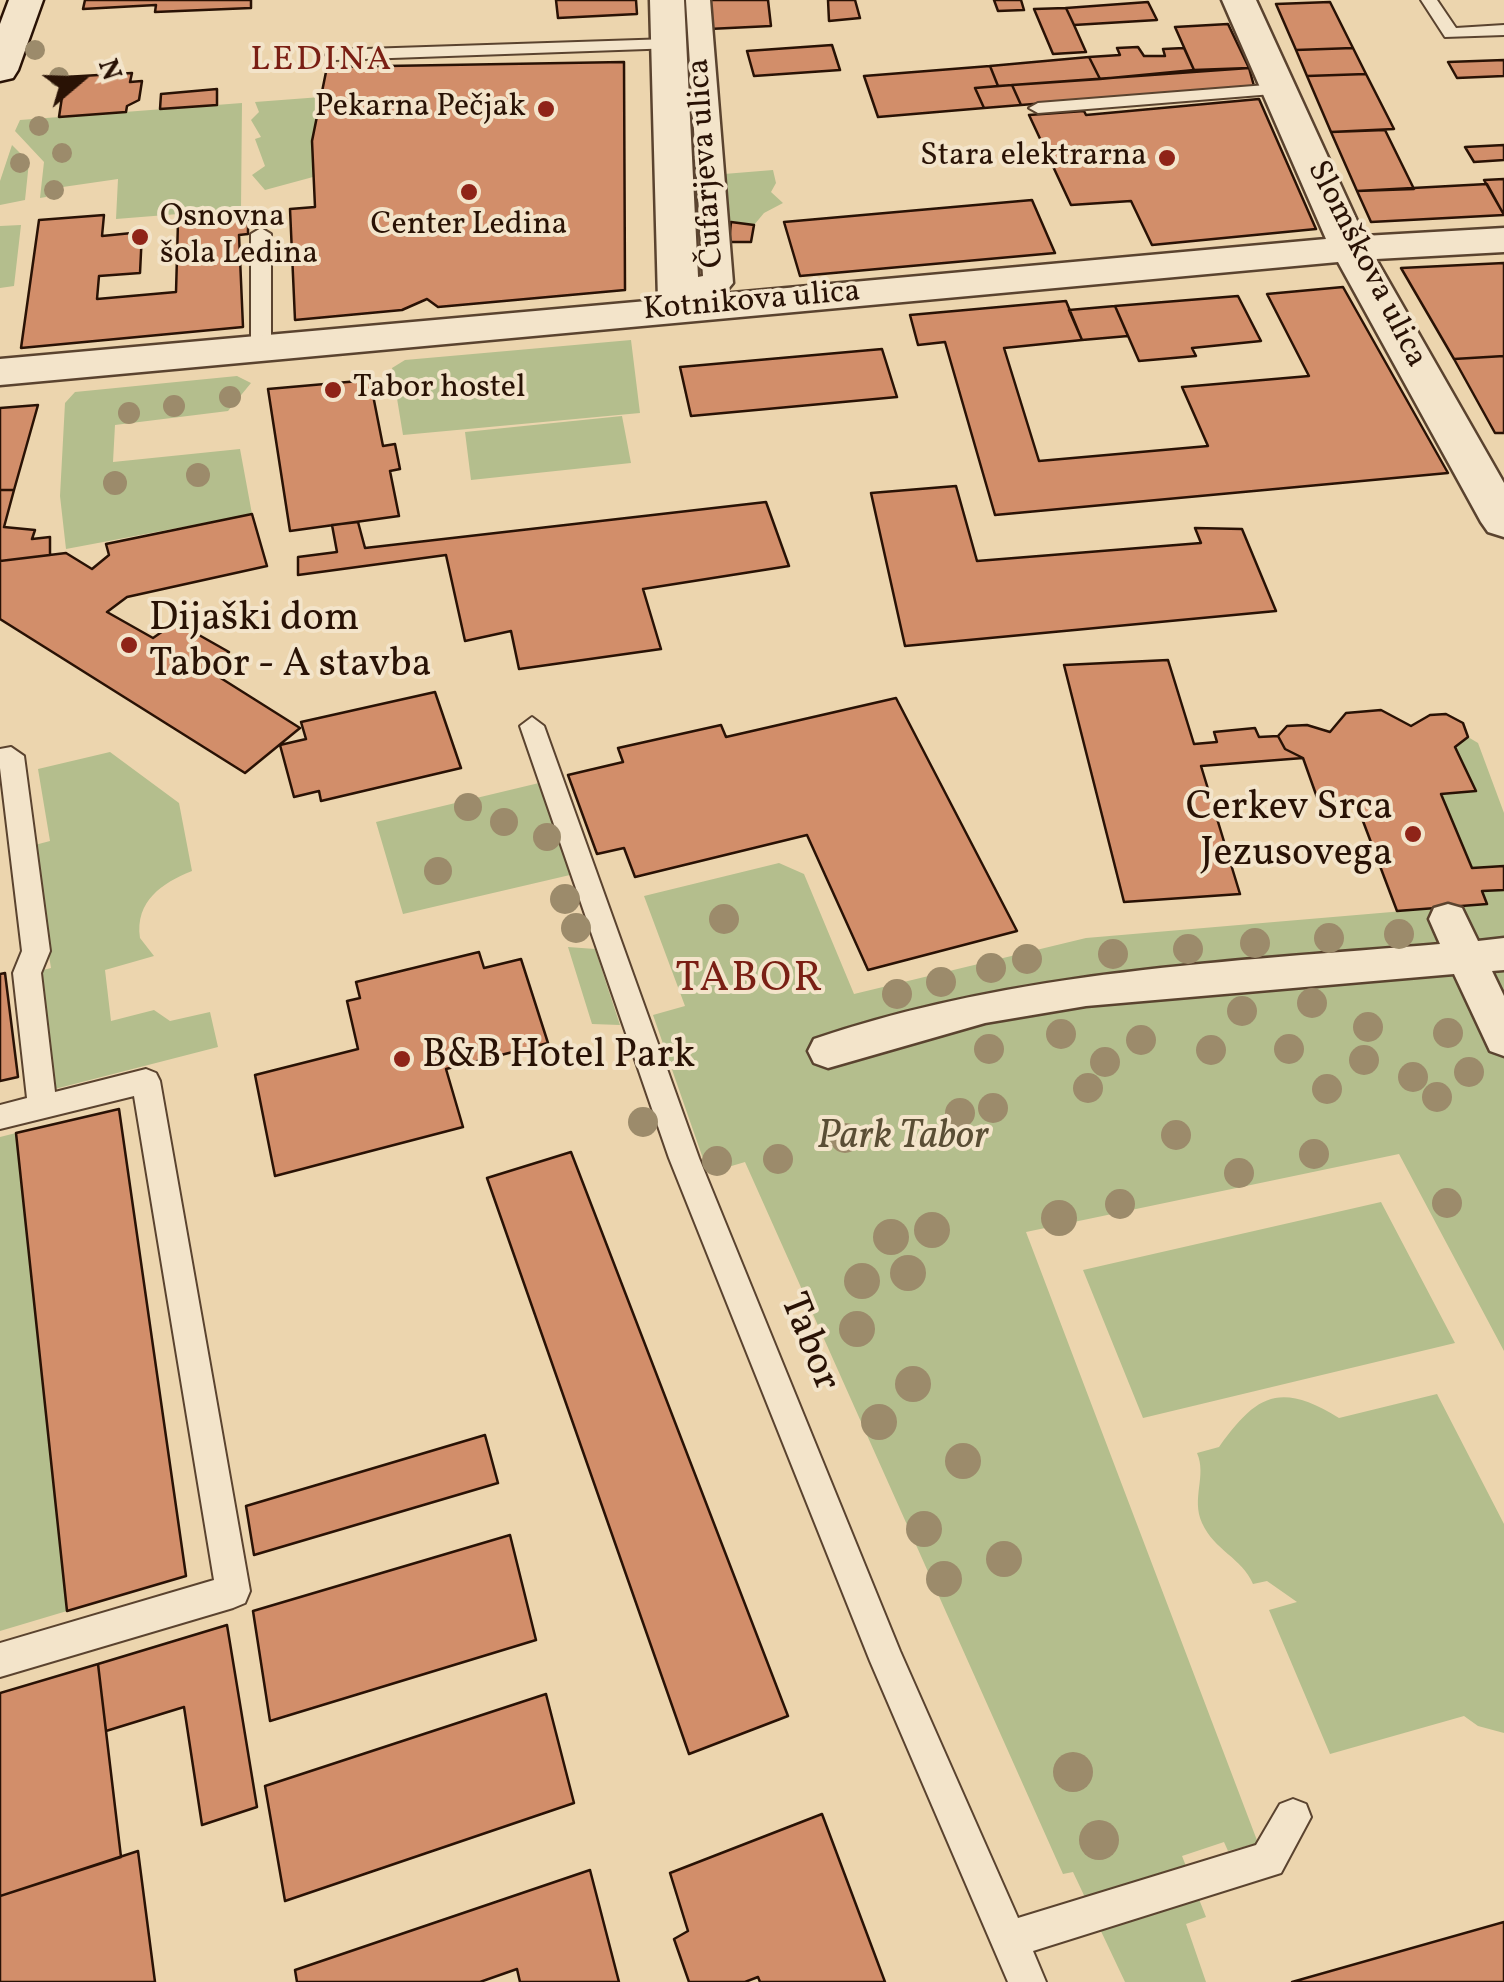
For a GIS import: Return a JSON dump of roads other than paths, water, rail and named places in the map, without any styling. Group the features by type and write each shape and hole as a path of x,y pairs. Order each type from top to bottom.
{"street":[{"path":"3,51 26,0"},
{"name":"Čufarjeva ulica","path":"667,0 690,309"},
{"name":"Čufarjeva ulica","path":"690,309 698,285 718,282 698,0"},
{"name":"Slomškova ulica","path":"1239,0 1350,249 1504,522"},
{"name":"Kotnikova ulica","path":"0,372 1350,249 1504,240"},
{"path":"1448,919 1484,956 1504,1039"},
{"path":"828,1051 985,1008 1086,990 1484,956"}],"lane":[{"path":"1429,0 1451,34 1504,30"},
{"path":"334,55 669,44"},
{"path":"1038,108 1279,90"},
{"path":"260,234 261,349"},
{"name":"Tabor","path":"532,726 684,1158 887,1661 1027,1982"},
{"path":"0,758 11,756 36,952 27,973 42,1107"},
{"path":"0,1117 146,1081 233,1591 0,1660"},
{"path":"1009,1940 1268,1860 1293,1818"}],"place":[{"name":"Pekarna Pečjak","path":"546,109"},
{"name":"Stara elektrarna","path":"1167,158"},
{"name":"Center Ledina","path":"469,192"},
{"name":"Osnovna šola Ledina","path":"140,237"},
{"name":"Tabor hostel","path":"333,390"},
{"name":"Dijaški dom Tabor - A stavba","path":"129,645"},
{"name":"Cerkev Srca Jezusovega","path":"1413,834"},
{"name":"B&B Hotel Park","path":"402,1059"}],"district":[{"name":"LEDINA","path":"322,63"},
{"name":"TABOR","path":"750,982"}],"park label":[{"name":"Park Tabor","path":"903,1140"}]}
